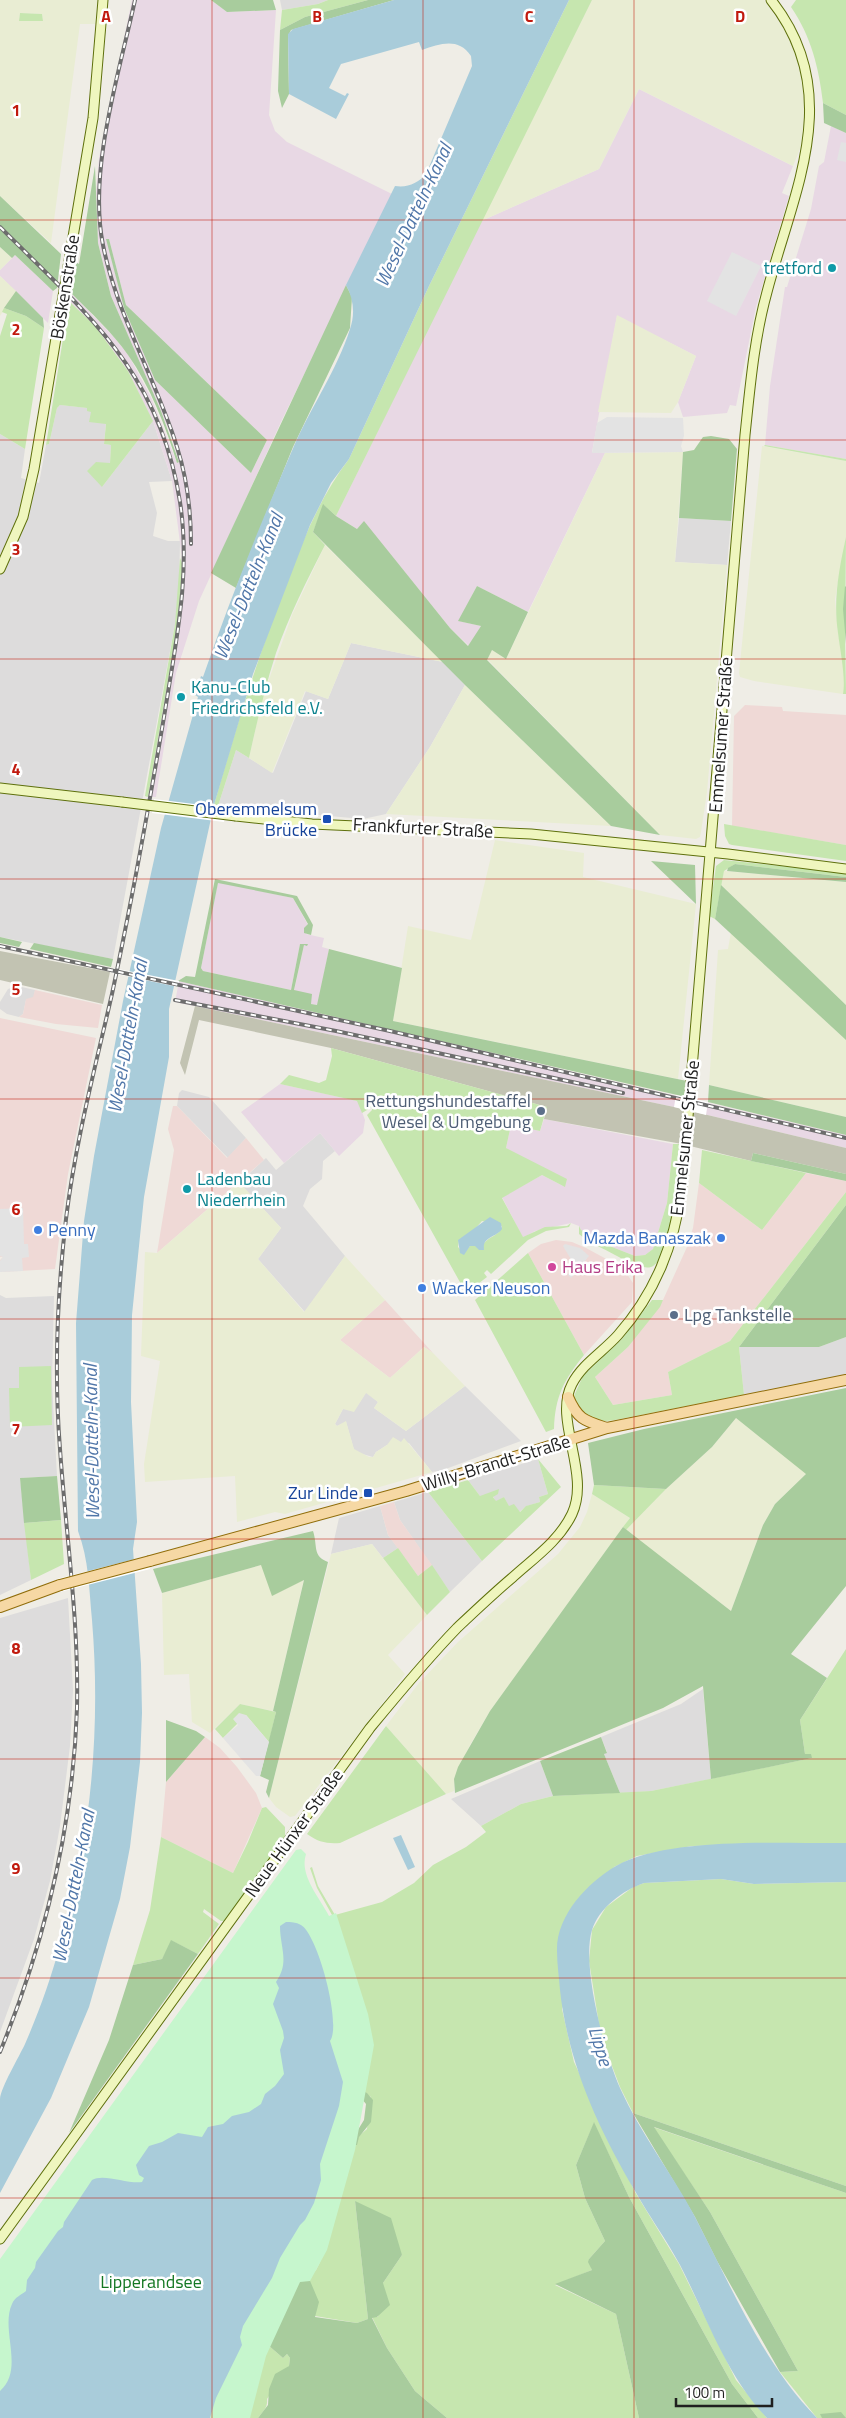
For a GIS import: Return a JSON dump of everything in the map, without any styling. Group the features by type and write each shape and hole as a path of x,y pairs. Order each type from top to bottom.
{"main road":[{"name":"Böskenstraße","path":"0,569 23,517 34,469 93,118 103,0"},
{"name":"Emmelsumer Straße","path":"571,1440 568,1423 568,1397 571,1386 577,1376 616,1337 642,1305 660,1274 675,1229 682,1188 745,435 753,360 766,294 804,166 812,125 811,91 805,61 796,38 779,9 771,0"},
{"name":"Frankfurter Straße","path":"0,788 312,824 531,834 846,869"},
{"name":"Willy-Brandt-Straße","path":"0,1607 60,1586 406,1491 607,1428 846,1380"},
{"path":"568,1397 575,1412 585,1422 607,1428"},
{"name":"Neue Hünxer Straße","path":"0,2239 370,1728 426,1662 457,1629 542,1552 564,1528 572,1514 578,1490 571,1440"}],"shaded area":[{"path":"0,0 103,0 101,24 80,24 51,243 0,196","holes":["20,13 42,14 43,21 19,21"]},
{"path":"132,0 211,0 227,12 276,10 269,115 275,131 287,142 392,194 281,422 199,601 176,673 156,797 148,797 177,628 183,566 172,481 154,424 128,371 95,326 69,301 71,293 114,337 129,356 151,397 177,463 179,462 170,433 111,296 98,243 95,205 99,158","holes":["107,239 109,239 126,305 267,440 251,473 155,380 124,308"]},
{"path":"280,0 328,0 318,4 282,10"},
{"path":"592,0 764,0 788,35 796,54 806,96 802,144 793,166 639,89 599,169 481,221"},
{"path":"639,89 793,166 782,193 789,196 756,307 736,406 730,405 727,413 683,417 678,402 696,356 617,316 592,452 605,453 528,612 477,586 459,621 481,626 469,646 450,628 364,522 357,529 336,516 481,221 599,169"},
{"path":"831,126 846,133 846,459 765,445 770,386 785,287 787,287 811,209 819,166 824,162"},
{"path":"841,142 846,143 846,162 837,160"},
{"path":"0,247 12,258 0,270"},
{"path":"732,252 761,266 736,316 707,301"},
{"path":"15,255 53,291 48,323 0,276 0,270"},
{"path":"0,276 16,291 0,316"},
{"path":"617,315 696,356 678,402 671,413 598,412"},
{"path":"60,405 88,408 106,423 104,444 111,445 110,463 102,487 153,421 172,481 149,482 157,513 153,536 168,541 180,541 179,594 175,624 113,959 0,937 0,434 25,449 21,478 39,483 46,445 49,444 57,408"},
{"path":"607,417 683,418 684,436 681,446 683,452 592,453 597,423"},
{"path":"762,446 846,461 846,537 835,599 838,633 845,673 846,689 843,694 754,681 740,677"},
{"path":"683,452 675,562 727,565 707,792 700,837 696,839 660,835 487,659 492,650 506,659 605,453"},
{"path":"679,518 731,521 727,565 675,562"},
{"path":"325,545 443,662 351,643 328,699 305,691 272,773 249,758 263,696 292,615"},
{"path":"351,643 443,662 465,685 430,747 386,814 363,819 218,806 236,750 273,773 306,691 328,699"},
{"path":"465,685 611,826 386,814 430,747"},
{"path":"745,705 782,707 783,711 846,715 846,845 732,826 734,716"},
{"path":"495,840 584,853 583,877 696,904 678,1079 393,1021 408,926 471,940"},
{"path":"724,871 846,882 846,1005 721,885"},
{"path":"218,882 293,898 308,925 306,934 324,938 322,947 329,949 318,1005 310,1004 294,991 304,945 308,944 300,944 291,990 203,971 201,968"},
{"path":"731,932 846,1040 846,1117 709,1085 718,950 728,949"},
{"path":"0,951 110,972 103,1004 0,980"},
{"path":"179,981 846,1135 846,1148 674,1107 175,1002"},
{"path":"17,986 35,990 34,998 26,1000 23,1014 19,1017 7,1014 0,1009 0,1002 8,989"},
{"path":"35,990 102,1005 98,1028 56,1024 19,1017 23,1014 26,999 33,997"},
{"path":"195,1006 674,1107 846,1148 846,1174 753,1153 751,1161 682,1144 544,1119 547,1107 331,1048 199,1020 185,1075 180,1063"},
{"path":"0,1018 96,1038 68,1174 55,1269 0,1272 0,1260 3,1257 0,1257"},
{"path":"280,1084 358,1101 365,1120 363,1133 339,1156 320,1133 284,1163 241,1112"},
{"path":"182,1090 209,1097 246,1138 228,1158 177,1106 179,1093"},
{"path":"173,1106 177,1106 227,1158 246,1138 264,1160 157,1253 174,1150 168,1129"},
{"path":"544,1119 673,1144 667,1203 653,1249 645,1255 635,1256 612,1247 571,1223 535,1231 523,1238 502,1197 542,1175 565,1187 506,1148 511,1125 540,1131"},
{"path":"320,1133 335,1151 323,1161 322,1179 310,1189 303,1206 345,1256 305,1312 258,1259 281,1228 239,1183 266,1158 276,1170"},
{"path":"806,1173 846,1181 846,1192 730,1341 668,1372 672,1395 613,1405 595,1377 628,1347 663,1300 687,1247 693,1228 699,1183 762,1230"},
{"path":"239,1182 281,1228 258,1259 304,1312 345,1256 385,1300 340,1340 390,1378 424,1347 433,1353 465,1386 406,1431 374,1408 378,1402 366,1393 354,1412 343,1409 335,1424 337,1426 346,1421 354,1449 369,1457 373,1457 393,1437 401,1442 404,1438 432,1472 285,1514 275,1512 237,1522 235,1476 145,1482 144,1464 160,1361 141,1356 145,1252 157,1253"},
{"path":"23,1208 24,1244 28,1244 29,1257 22,1258 23,1271 0,1272 0,1261 3,1257 0,1256 0,1209"},
{"path":"556,1240 572,1242 623,1268 633,1283 632,1302 584,1355 528,1253 541,1244"},
{"path":"565,1244 580,1248 589,1256 571,1278 568,1275 575,1266 563,1246"},
{"path":"0,1295 6,1298 54,1296 52,1383 57,1476 20,1478 31,1580 0,1595"},
{"path":"385,1300 433,1353 424,1347 390,1378 340,1340"},
{"path":"846,1337 846,1376 744,1395 739,1347 819,1347"},
{"path":"465,1386 521,1441 443,1470 432,1472 409,1443 401,1442 387,1445 376,1452 373,1457 354,1450 346,1422 337,1426 335,1424 343,1409 360,1402 366,1392 378,1402 374,1408 406,1431"},
{"path":"736,1418 807,1473 775,1504 763,1525 731,1611 626,1530 666,1489 712,1447"},
{"path":"538,1459 548,1494 539,1497 540,1502 527,1506 519,1512 509,1507 504,1497 496,1502 493,1496 480,1496 468,1480"},
{"path":"428,1492 482,1561 450,1592 400,1520 394,1502"},
{"path":"592,1494 630,1518 490,1711 470,1745 454,1779 454,1791 446,1794 386,1726 419,1683 458,1642 558,1554 580,1527"},
{"path":"394,1502 400,1520 432,1565 418,1576 388,1535 380,1506"},
{"path":"380,1506 388,1535 398,1548 383,1558 372,1544 331,1554 339,1518"},
{"path":"372,1544 427,1615 388,1655 405,1674 295,1816 290,1817 276,1807 269,1798 331,1554"},
{"path":"261,1565 304,1579 273,1711 240,1704 210,1733 192,1722 189,1674 164,1675 162,1593"},
{"path":"68,1598 73,1690 70,1746 60,1826 50,1881 34,1939 0,2032 0,1618"},
{"path":"703,1689 711,1779 651,1791 620,1793 604,1754 607,1752 601,1737 681,1704"},
{"path":"239,1713 246,1715 269,1742 260,1776 256,1776 223,1738 238,1725 233,1719"},
{"path":"205,1737 220,1748 237,1767 256,1793 262,1808 233,1873 161,1837 166,1782"},
{"path":"540,1761 553,1796 521,1804 481,1826 451,1799"}],"green space":[{"path":"211,0 273,0 276,10 227,12"},
{"path":"328,0 368,0 305,17 280,30 282,10 318,4"},
{"path":"368,0 394,0 291,30 288,36 289,94 282,108 278,91 280,30 305,17"},
{"path":"569,0 592,0 336,516 324,505 313,532 325,545 292,612 276,653 249,758 236,750 218,806 214,805 256,666 306,535 329,488 349,459 429,286"},
{"path":"796,0 846,0 846,115 823,103 819,77 809,41 791,7"},
{"path":"20,13 42,14 43,21 19,21"},
{"path":"823,103 846,115 846,133 824,123"},
{"path":"95,166 98,243 111,296 161,411 179,462 177,463 157,407 136,367 115,338 71,293 76,262 79,264"},
{"path":"0,196 61,254 57,288 53,291 15,255 12,258 0,247"},
{"path":"106,239 109,239 126,305 267,440 251,473 155,380 124,308"},
{"path":"346,285 352,297 350,328 293,447 236,588 211,573"},
{"path":"16,291 43,318 44,328 26,316 4,308"},
{"path":"69,301 95,326 128,371 153,421 102,487 87,471 96,462 110,463 111,445 104,444 106,424 89,422 91,412 87,411 87,408 60,405 57,408 49,444 46,445"},
{"path":"4,308 26,316 44,328 25,449 0,434 0,336 7,314 2,312"},
{"path":"711,436 729,439 737,449 731,521 679,518 683,452 694,450 703,437"},
{"path":"764,446 846,459 846,461"},
{"path":"323,504 336,516 357,529 364,521 450,628 468,646 481,626 458,621 477,586 528,612 506,659 492,650 487,660 660,835 611,826 465,685 313,532"},
{"path":"846,537 846,694 843,694 843,672 836,597"},
{"path":"180,558 183,566 177,628 148,797 145,796 175,624"},
{"path":"846,587 846,644 843,609"},
{"path":"724,824 846,845 846,861 732,845 729,844 725,836"},
{"path":"724,860 846,873 846,877 735,864 724,871 715,919 709,916 716,866"},
{"path":"651,861 695,865 696,904"},
{"path":"735,864 846,877 846,882 727,871 728,868"},
{"path":"215,879 297,896 313,925 311,935 304,933 304,928 308,924 293,898 218,883 201,968 203,971 291,990 300,944 308,944 307,946 304,945 294,990 312,994 311,1004 317,1005 329,949 402,968 393,1021 687,1081 686,1097 178,981 186,976 195,977"},
{"path":"721,885 846,1005 846,1040 715,919"},
{"path":"0,937 22,942 19,947 0,943"},
{"path":"34,943 113,959 111,967 30,949"},
{"path":"331,1048 547,1107 540,1131 511,1125 506,1148 567,1179 565,1187 542,1175 502,1198 523,1237 545,1227 567,1226 571,1223 569,1227 546,1231 528,1240 491,1274 487,1270 484,1273 487,1277 466,1293 367,1115 372,1110 372,1107 362,1113 357,1101 280,1084 289,1075 319,1083 326,1080 332,1056","holes":["482,1221 502,1226 499,1232 483,1245 470,1246 464,1253 458,1247 459,1240 473,1231"]},
{"path":"709,1085 846,1117 846,1135 708,1102"},
{"path":"673,1144 682,1144 677,1191 670,1231 659,1261 647,1268 637,1266 592,1243 579,1234 579,1226 581,1230 612,1247 635,1256 645,1255 653,1249 667,1203"},
{"path":"702,1150 806,1173 762,1230 699,1183"},
{"path":"753,1153 846,1174 846,1181 751,1161"},
{"path":"846,1192 846,1205 739,1347 744,1395 615,1420 598,1422 585,1418 573,1398 583,1376 622,1339 652,1300 663,1300 660,1307 628,1347 595,1377 613,1405 672,1395 668,1372 730,1341"},
{"path":"846,1205 846,1337 819,1347 739,1347"},
{"path":"528,1253 584,1355 571,1372 562,1389 556,1407 554,1429 546,1432 475,1300"},
{"path":"51,1366 52,1425 10,1427 9,1388 19,1388 19,1367"},
{"path":"846,1388 846,1586 791,1654 827,1678 800,1720 805,1754 811,1754 812,1758 711,1779 703,1686 663,1708 455,1793 454,1779 458,1767 490,1711 623,1527 731,1611 763,1525 775,1504 806,1474 736,1418 712,1447 666,1489 594,1485 588,1443 644,1429"},
{"path":"538,1459 561,1487 482,1561 428,1492 468,1480 480,1496 499,1489 498,1494 493,1497 496,1501 504,1497 509,1506 514,1504 520,1512 526,1506 540,1502 539,1497 548,1494"},
{"path":"57,1476 61,1520 24,1523 20,1478"},
{"path":"594,1485 666,1489 626,1530 623,1527 630,1518 592,1494"},
{"path":"61,1520 64,1564 31,1580 24,1523"},
{"path":"313,1531 316,1550 323,1560 328,1562 269,1798 266,1792 269,1780 260,1776 276,1712 273,1711 304,1580 272,1596 261,1565 162,1593 153,1569"},
{"path":"398,1548 418,1576 432,1565 450,1592 427,1615 383,1558"},
{"path":"846,1649 846,1843 692,1846 637,1856 614,1867 562,2009 574,2062 635,2192 679,2264 736,2380 767,2418 758,2418 732,2384 629,2197 594,2123 576,2165 585,2198 605,2241 589,2259 592,2270 555,2285 616,2314 639,2418 447,2418 415,2391 387,2348 372,2317 378,2317 383,2283 402,2255 355,2201 368,2319 357,2323 315,2316 308,2276 316,2270 320,2262 355,2145 359,2136 367,2129 371,2097 361,2090 337,1924 317,1888 310,1868 312,1867 318,1886 335,1915 382,1902 414,1883 433,1865 466,1847 486,1832 481,1826 521,1804 553,1796 651,1791 812,1758 805,1754 800,1720"},
{"path":"240,1704 276,1712 269,1742 246,1715 223,1738 215,1729"},
{"path":"166,1720 196,1731 205,1737 166,1782"},
{"path":"386,1726 446,1794 340,1843 323,1842 307,1834"},
{"path":"601,1737 607,1753 604,1754 620,1793 553,1796 540,1761"},
{"path":"266,1807 285,1827 285,1837 225,1921 221,1921 204,1909 203,1912 219,1924 198,1954 172,1941 162,1959 133,1965 150,1910 161,1837 233,1873 262,1808"},
{"name":"Lipperandsee","path":"301,1849 306,1854 305,1870 311,1886 329,1916 336,1913 368,2014 374,2045 355,2150 327,2250 310,2281 300,2282 266,2356 250,2418 0,2418 0,2259 296,1850"},
{"path":"721,1879 754,1884 846,1882 846,2186 633,2113 620,2087 601,2037 589,1961 592,1930 606,1907 633,1887 644,1883"},
{"path":"171,1940 198,1954 69,2133 109,2040 133,1965 162,1959"},
{"path":"361,2090 367,2093 373,2100 371,2122 359,2137 357,2145 355,2145 356,2133 364,2120 366,2104 361,2098"},
{"path":"633,2113 846,2186 846,2193 654,2127 710,2212 798,2371 780,2372 717,2261 695,2217"},
{"path":"594,2122 629,2197 732,2384 758,2418 639,2418 616,2314 555,2284 592,2270 588,2262 589,2259 605,2241 585,2198 576,2165"},
{"path":"653,2127 846,2193 846,2418 817,2418 780,2372 798,2371 710,2212"},
{"path":"355,2201 391,2218 402,2255 383,2283 390,2305 377,2317 372,2318 387,2348 415,2391 447,2418 258,2418 268,2405 269,2389 275,2374 289,2366 290,2358 287,2354 283,2358 268,2345 298,2283 308,2276 319,2302 315,2317 357,2323 368,2319"},
{"path":"268,2345 283,2358 287,2354 290,2358 289,2366 267,2399 266,2407 258,2418 247,2418"},
{"path":"841,2412 846,2418 822,2418 820,2414"}],"water":[{"name":"Wesel-Datteln-Kanal","path":"394,0 569,0 429,286 349,459 331,483 310,525 253,674 214,805 169,1009 169,1057 144,1197 132,1315 131,1402 137,1522 133,1549 141,1664 142,1713 140,1762 130,1847 120,1899 89,2007 51,2098 0,2193 1,2094 30,2032 56,1957 71,1905 86,1824 91,1784 95,1702 94,1661 88,1575 78,1531 76,1323 84,1221 94,1156 123,1001 161,828 198,697 195,695 201,676 203,677 258,532 301,431 345,344 353,318 351,296 346,285 395,186 412,184 426,174 472,66 471,56 460,46 442,44 422,50 419,42 341,64 329,88 345,96 347,93 349,94 336,119 289,94 288,34 293,29"},
{"path":"490,1217 501,1223 502,1229 485,1242 484,1250 470,1246 464,1255 460,1253 458,1240"},
{"path":"401,1835 415,1867 408,1870 393,1838"},
{"name":"Lippe","path":"760,1843 846,1843 846,1882 754,1884 721,1879 644,1883 636,1886 620,1895 600,1914 592,1930 589,1946 596,2010 614,2073 628,2105 694,2215 748,2321 764,2348 798,2397 817,2418 767,2418 739,2383 728,2364 680,2265 621,2167 597,2119 577,2069 564,2017 558,1966 558,1938 568,1913 584,1891 616,1866 639,1856 696,1846"},
{"name":"Lipperandsee","path":"286,1922 299,1924 308,1932 321,1962 331,2000 333,2032 330,2041 343,2082 339,2106 320,2164 321,2180 314,2203 280,2258 272,2278 243,2326 240,2337 242,2345 216,2398 210,2418 0,2418 0,2391 7,2382 11,2372 9,2314 12,2304 16,2298 26,2291 27,2280 35,2268 36,2262 58,2231 63,2227 64,2222 92,2180 109,2178 129,2182 142,2182 144,2178 139,2175 136,2165 149,2146 162,2142 178,2133 202,2137 208,2127 223,2124 232,2116 249,2112 261,2104 265,2094 275,2086 284,2074 280,2050 284,2038 283,2031 273,2004 279,1988 276,1982 283,1968 280,1926"}],"pier":[{"path":"154,799 226,808 224,822 152,813"},
{"path":"113,968 179,981 179,985 178,987 112,973"},
{"path":"676,1095 708,1102 706,1115 674,1107"},
{"path":"147,1556 150,1569 60,1592 57,1579"}],"railway":[{"path":"135,0 107,122 99,185 99,216 109,271 127,322 159,397 180,459 188,495 191,544"},
{"path":"0,227 90,318 115,348 137,381 156,416 170,456 180,502 184,555 181,607 153,782 112,994 80,1134 63,1248 57,1334 57,1392 74,1610 77,1675 77,1708 70,1796 63,1840 43,1926 16,2010 0,2052"},
{"path":"0,946 390,1031 846,1138"},
{"path":"175,1000 336,1031 623,1093"}],"place":[{"name":"tretford","path":"832,268"},
{"name":"Kanu-Club Friedrichsfeld e.V.","path":"181,697"},
{"name":"Oberemmelsum Brücke","path":"327,819"},
{"name":"Rettungshundestaffel Wesel & Umgebung","path":"541,1111"},
{"name":"Ladenbau Niederrhein","path":"187,1189"},
{"name":"Penny","path":"38,1230"},
{"name":"Mazda Banaszak","path":"721,1238"},
{"name":"Haus Erika","path":"552,1267"},
{"name":"Wacker Neuson","path":"422,1288"},
{"name":"Lpg Tankstelle","path":"674,1315"},
{"name":"Zur Linde","path":"368,1493"}]}
